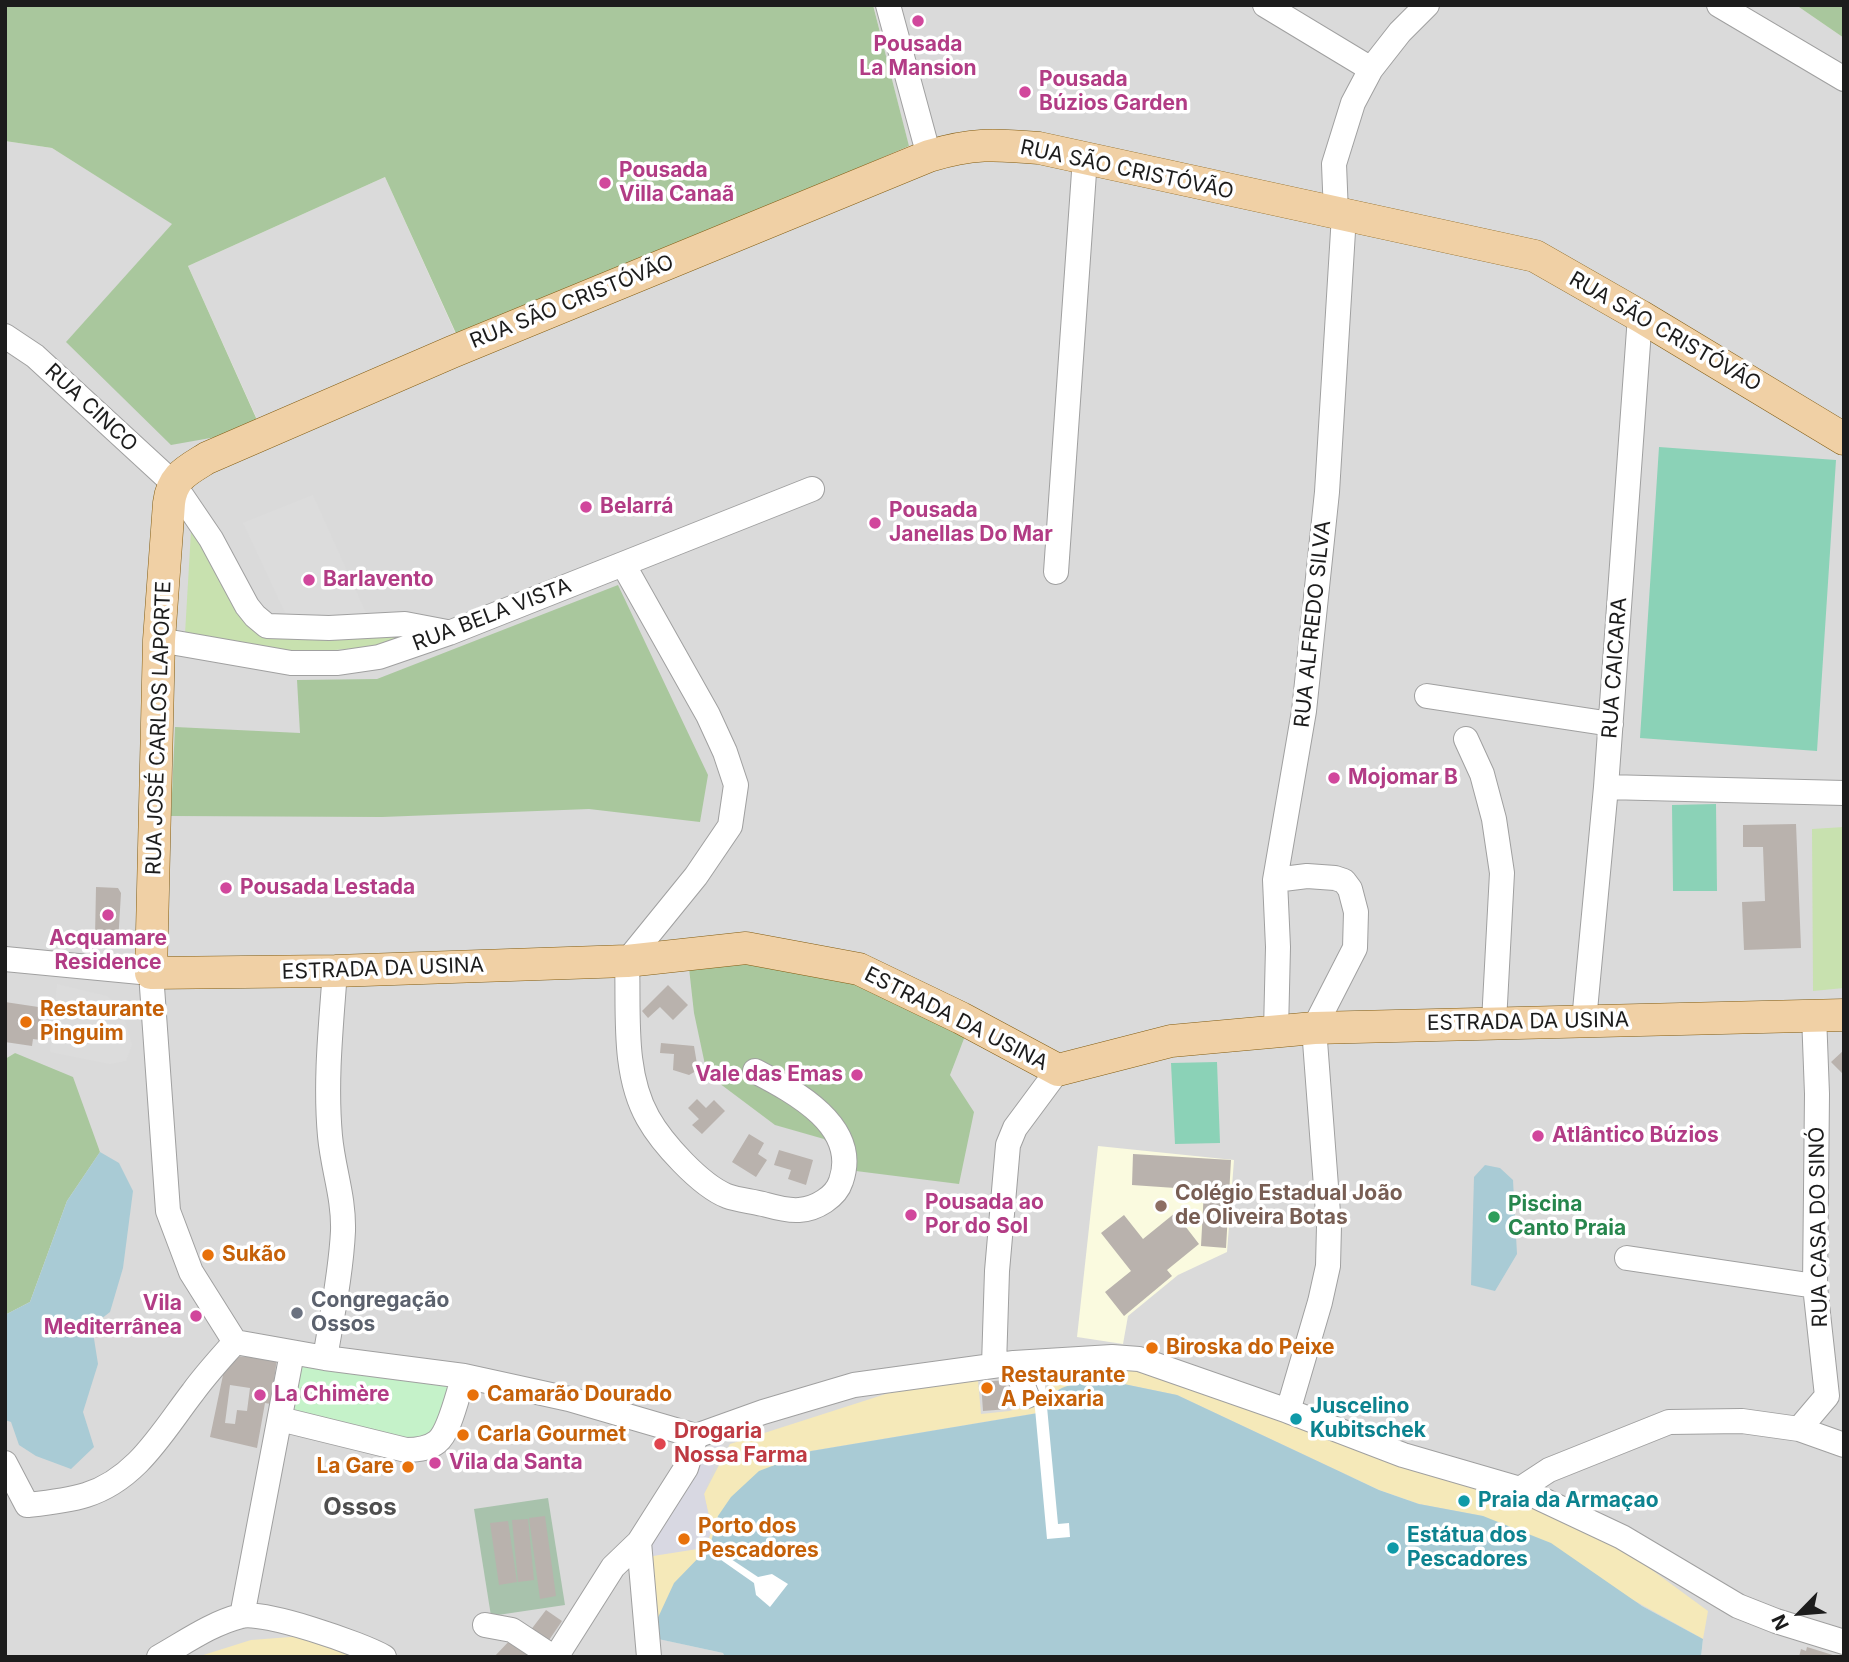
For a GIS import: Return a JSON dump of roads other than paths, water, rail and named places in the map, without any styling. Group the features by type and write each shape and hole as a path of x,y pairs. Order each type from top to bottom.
{"main road":[{"name":"RUA SÃO CRISTÓVÃO","path":"173,483 185,471 206,458 452,352 929,156 955,148 995,144 1039,148 1535,256 1844,439"},
{"name":"RUA JOSÉ CARLOS LAPORTE","path":"151,973 159,640 169,503 173,483"},
{"name":"ESTRADA DA USINA","path":"151,973 335,971 627,961 746,948 859,970 961,1018 1058,1070 1171,1041 1314,1028 1584,1020 1679,1029 1829,1015"}],"street":[{"path":"888,5 929,156"},
{"path":"1265,5 1371,69"},
{"name":"RUA ALFREDO SILVA","path":"1276,1031 1278,947 1275,880 1304,711 1327,492 1340,215 1334,164 1353,103 1371,69 1400,32 1427,5"},
{"path":"1719,5 1844,79"},
{"path":"1056,572 1085,158"},
{"name":"RUA CAICARA","path":"1584,1020 1606,787 1640,316"},
{"name":"RUA CINCO","path":"5,336 35,356 173,483 211,539 247,606 267,626 329,628 405,624 449,633"},
{"name":"RUA BELA VISTA","path":"159,640 291,663 338,663 379,657 449,633 812,489"},
{"path":"623,564 708,715 736,785 730,826 696,876 627,961 630,1051 637,1091 648,1118 663,1139 702,1180 726,1195 785,1209 800,1210 817,1205 829,1198 839,1187 844,1171 845,1156 835,1130 818,1110 755,1071"},
{"path":"1427,696 1611,724"},
{"path":"1466,739 1482,774 1494,819 1502,873 1494,1022"},
{"path":"1606,787 1844,793"},
{"path":"1275,880 1307,876 1344,881 1352,895 1356,912 1355,948 1314,1028 1329,1226 1328,1266 1288,1411"},
{"path":"5,959 151,973 168,1211 191,1272 235,1342 325,1358 464,1376 569,1399 696,1436 763,1412 854,1385 1004,1364 1112,1357 1139,1359 1403,1454 1520,1489 1622,1536 1738,1606 1844,1642"},
{"path":"325,1358 338,1282 343,1230 341,1190 330,1138 327,1074 335,971"},
{"name":"RUA CASA DO SINÓ","path":"1799,1429 1835,1387 1815,1286 1817,1094 1829,1015"},
{"path":"1027,1396 1004,1364 997,1271 1008,1145 1015,1128 1058,1070"},
{"path":"1627,1258 1815,1286"},
{"path":"5,1463 27,1505 87,1495 109,1485 135,1467 235,1342"},
{"path":"242,1616 292,1353"},
{"path":"280,1419 406,1450 419,1449 433,1444 444,1434 464,1376"},
{"path":"1520,1489 1549,1471 1669,1422 1742,1421 1799,1429 1844,1446"},
{"path":"485,1625 512,1630 555,1657 614,1567 639,1542 686,1468 696,1436"},
{"path":"639,1542 649,1657"},
{"path":"159,1657 218,1625 242,1616 257,1615 284,1621 384,1657"}],"water":[{"path":"100,1152 119,1163 133,1191 123,1268 110,1312 92,1326 98,1364 83,1412 94,1447 71,1469 36,1456 19,1445 11,1422 5,1420 5,1315 30,1302 67,1201"},
{"name":"Piscina Canto Praia","path":"1485,1165 1500,1168 1513,1180 1517,1254 1495,1291 1471,1285 1474,1177"},
{"path":"1083,1382 1114,1382 1177,1395 1379,1490 1419,1504 1483,1516 1551,1543 1642,1606 1703,1639 1701,1657 725,1657 723,1653 649,1637 674,1583 710,1546 718,1516 731,1497 759,1471 811,1451 1044,1412 1058,1390"}],"place":[{"name":"Pousada La Mansion","path":"918,21"},
{"name":"Pousada Búzios Garden","path":"1025,92"},
{"name":"Pousada Villa Canaã","path":"605,183"},
{"name":"Belarrá","path":"586,507"},
{"name":"Pousada Janellas Do Mar","path":"875,523"},
{"name":"Barlavento","path":"309,580"},
{"name":"Mojomar B","path":"1334,778"},
{"name":"Pousada Lestada","path":"226,888"},
{"name":"Acquamare Residence","path":"108,915"},
{"name":"Restaurante Pinguim","path":"26,1022"},
{"name":"Vale das Emas","path":"857,1075"},
{"name":"Atlântico Búzios","path":"1538,1136"},
{"name":"Colégio Estadual João de Oliveira Botas","path":"1161,1206"},
{"name":"Pousada ao Por do Sol","path":"911,1215"},
{"name":"Piscina Canto Praia","path":"1494,1217"},
{"name":"Sukão","path":"208,1255"},
{"name":"Congregação Ossos","path":"297,1313"},
{"name":"Vila Mediterrânea","path":"196,1316"},
{"name":"Biroska do Peixe","path":"1152,1348"},
{"name":"Restaurante A Peixaria","path":"987,1388"},
{"name":"La Chimère","path":"260,1395"},
{"name":"Camarão Dourado","path":"473,1395"},
{"name":"Juscelino Kubitschek","path":"1296,1419"},
{"name":"Carla Gourmet","path":"463,1435"},
{"name":"Drogaria Nossa Farma","path":"660,1444"},
{"name":"Vila da Santa","path":"435,1463"},
{"name":"La Gare","path":"408,1467"},
{"name":"Praia da Armaçao","path":"1464,1501"},
{"name":"Porto dos Pescadores","path":"684,1539"},
{"name":"Estátua dos Pescadores","path":"1393,1548"}],"district":[{"name":"Ossos","path":"360,1508"}]}
